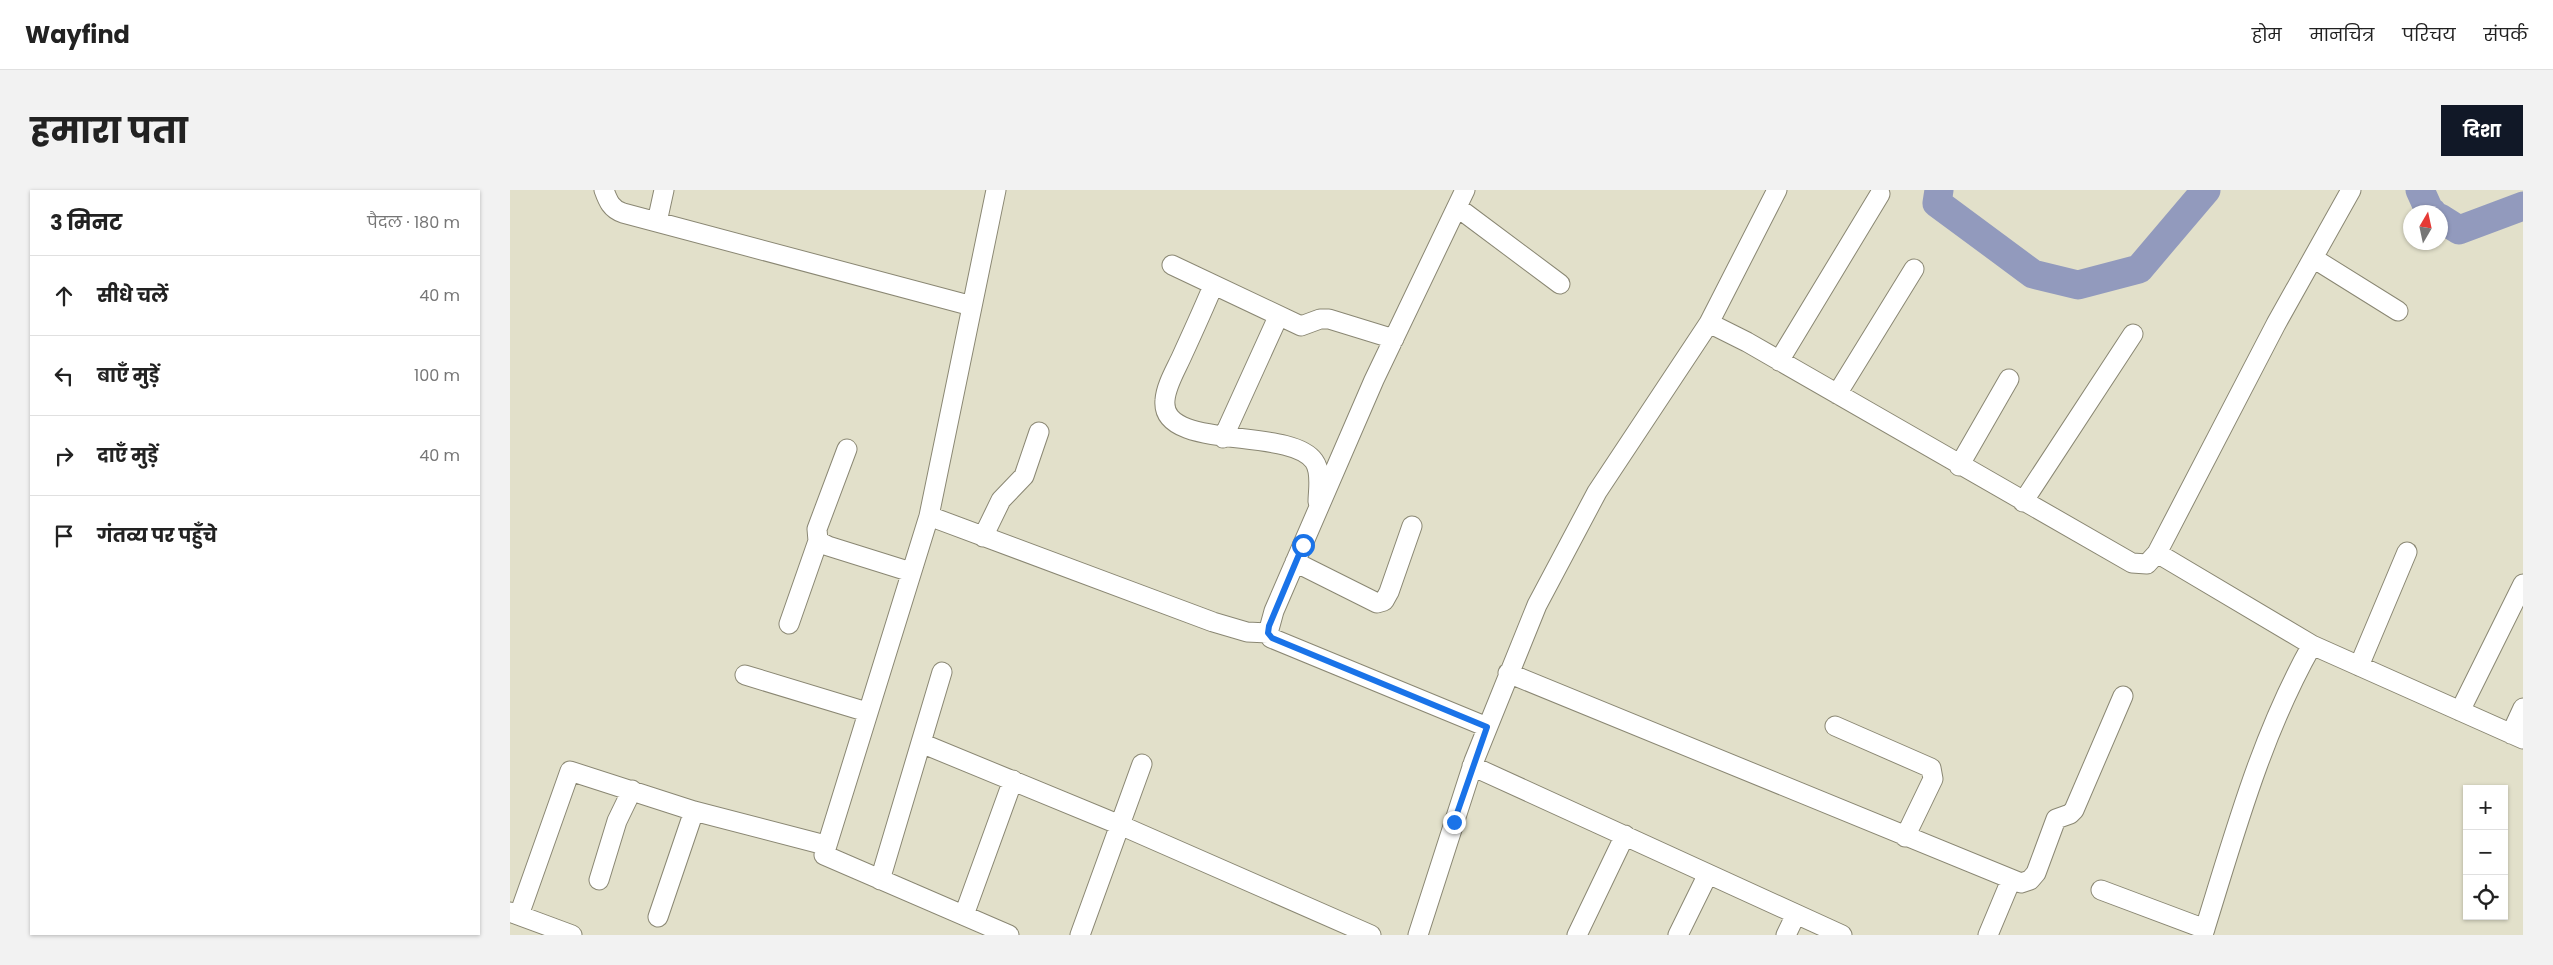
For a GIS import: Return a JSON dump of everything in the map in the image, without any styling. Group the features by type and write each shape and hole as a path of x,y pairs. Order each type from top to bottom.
{"street":[{"path":"604,190 609,203 616,211 972,306"},
{"path":"658,222 664,190"},
{"path":"996,190 929,516 825,845 824,856 829,860 1009,935"},
{"path":"1418,935 1472,766 1537,605 1597,492 1709,323 1777,190"},
{"path":"1709,323 2132,563 2147,564 2157,552 2351,190"},
{"path":"1779,361 1880,194"},
{"path":"1487,727 1272,638 1268,633 1269,626 1394,339 1461,198 1560,284"},
{"path":"2313,258 2398,311"},
{"path":"1172,265 1278,317 1301,326 1320,319 1329,319 1394,339"},
{"path":"1837,394 1914,269"},
{"path":"1214,286 1167,389 1165,412 1168,419 1178,425 1223,438 1278,443 1304,452 1315,462 1318,473 1318,512"},
{"path":"1223,438 1278,317"},
{"path":"2024,502 2133,334"},
{"path":"1959,466 2009,379"},
{"path":"983,536 1002,500 1024,476 1039,432"},
{"path":"789,624 818,541 817,529 847,448"},
{"path":"929,516 1213,622 1247,632 1268,633"},
{"path":"1296,562 1378,603 1384,600 1388,592 1412,526"},
{"path":"818,541 828,546 912,572"},
{"path":"2157,552 2312,645 2517,737 2523,708"},
{"path":"2359,666 2407,552"},
{"path":"2460,711 2523,584"},
{"path":"2101,890 2204,932 2250,787 2277,712 2312,645"},
{"path":"880,880 942,672"},
{"path":"1508,673 2021,883 2030,880 2036,873 2056,819 2070,814 2074,810 2123,696"},
{"path":"745,675 867,712"},
{"path":"1835,726 1931,768 1933,779 1905,837"},
{"path":"921,742 1120,825 1371,935"},
{"path":"1080,935 1142,764"},
{"path":"1472,766 1842,935"},
{"path":"572,935 514,913 568,773 574,771 694,811 825,845"},
{"path":"964,915 1013,780"},
{"path":"599,880 617,821 632,790"},
{"path":"658,917 694,811"},
{"path":"1577,935 1625,835"},
{"path":"1678,935 1708,874"},
{"path":"1988,935 2011,880"},
{"path":"1786,935 1796,914"}],"waterway":[{"path":"1939,190 1937,203 2033,274 2078,285 2139,269 2206,190"},
{"path":"2420,190 2427,205"},
{"path":"2448,223 2459,230 2523,206"}],"route":[{"path":"1303,545 1274,611 1268,633 1272,638 1487,727 1454,822"}]}
